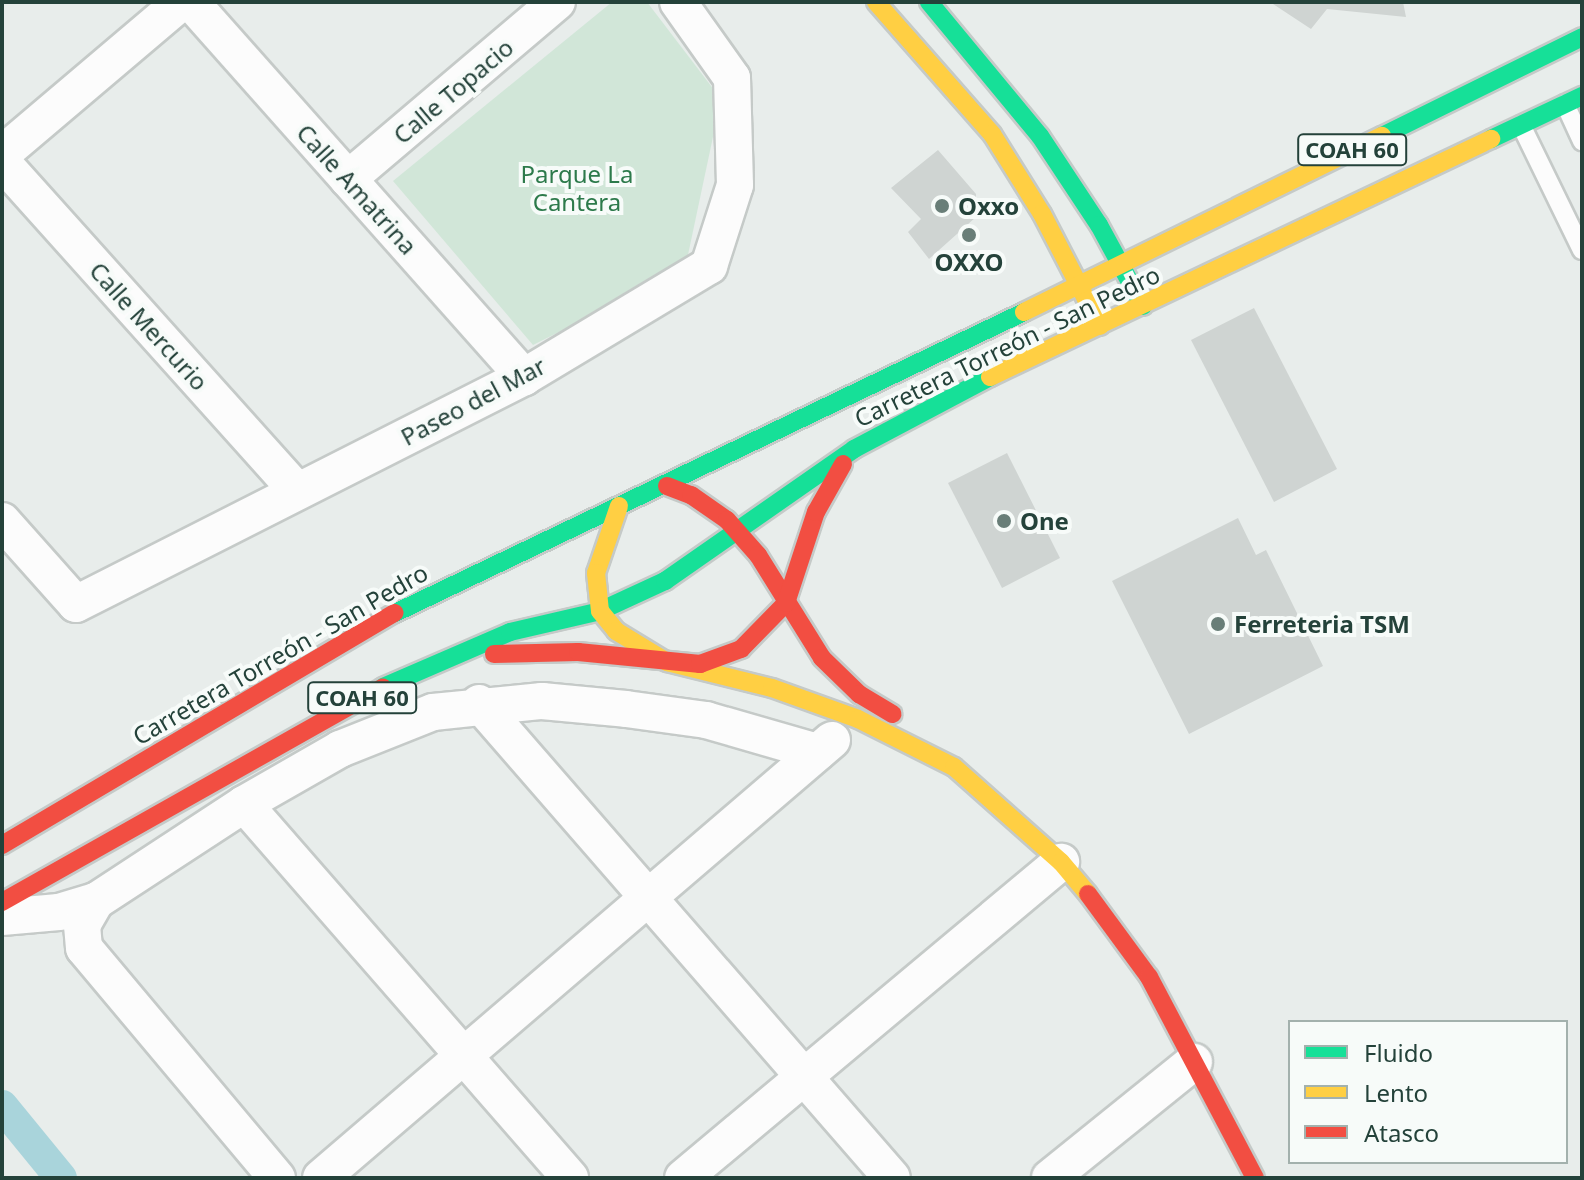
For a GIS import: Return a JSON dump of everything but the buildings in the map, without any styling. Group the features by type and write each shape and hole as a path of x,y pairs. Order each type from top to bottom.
{"main road":[{"path":"876,2 992,134 1100,326"},
{"path":"929,2 1040,136 1122,264 1143,306"},
{"name":"Carretera Torreón - San Pedro","path":"2,845 359,630 667,486 1582,37"},
{"name":"Carretera Torreón - San Pedro","path":"2,902 324,719 451,656 510,632 600,611 665,581 854,449 925,408 1582,96"},
{"path":"451,656 578,652 700,664 741,649 786,603 816,512 854,449"},
{"path":"667,486 712,507 738,532 841,679 925,737 954,767 1061,862 1149,977 1255,1178"},
{"path":"619,506 597,557 600,611 633,645 667,662 772,688 858,719 954,767"}],"street":[{"path":"2,154 181,2"},
{"name":"Calle Amatrina","path":"191,2 524,377"},
{"name":"Calle Topacio","path":"348,179 557,2"},
{"name":"Paseo del Mar","path":"2,521 76,604 524,377 709,266 735,185 732,78 678,2"},
{"name":"Calle Mercurio","path":"2,162 297,491"},
{"path":"2,917 34,917 96,901 244,804 384,728 479,703 542,701 693,718 817,752"},
{"path":"479,703 892,1178"},
{"path":"321,1178 466,1058 858,719"},
{"path":"244,804 570,1178"},
{"path":"683,1178 1061,862"},
{"path":"96,901 82,925 84,948 277,1178"},
{"path":"1050,1178 1194,1062"}],"lane":[{"path":"1565,104 1582,141"},
{"path":"1521,125 1582,250"}],"green space":[{"name":"Parque La Cantera","path":"612,2 647,2 721,99 685,269 533,345 393,181"}],"waterway":[{"path":"2,1106 61,1178"}],"traffic: fast":[{"path":"929,2 1040,136 1099,225 1143,306"},
{"path":"1382,136 1582,37"},
{"path":"1491,139 1582,96"},
{"path":"395,613 1024,312"},
{"path":"383,687 510,632 600,611 665,581 854,449 990,377"}],"traffic: slow":[{"path":"876,2 992,134 1042,214 1100,326"},
{"path":"1024,312 1382,136"},
{"path":"990,377 1491,139"},
{"path":"619,506 596,573 600,611 616,631 667,662 772,688 858,719 954,767 1061,862 1088,894"}],"traffic: jam":[{"path":"494,654 578,652 700,664 741,649 786,603 816,512 843,464"},
{"path":"667,486 691,495 727,520 758,555 822,658 859,694 892,714"},
{"path":"2,845 395,613"},
{"path":"2,902 383,687"},
{"path":"1088,894 1149,977 1255,1178"}],"place":[{"name":"Oxxo","path":"942,206"},
{"name":"OXXO","path":"969,235"},
{"name":"One","path":"1004,521"},
{"name":"Ferreteria TSM","path":"1218,624"}]}
